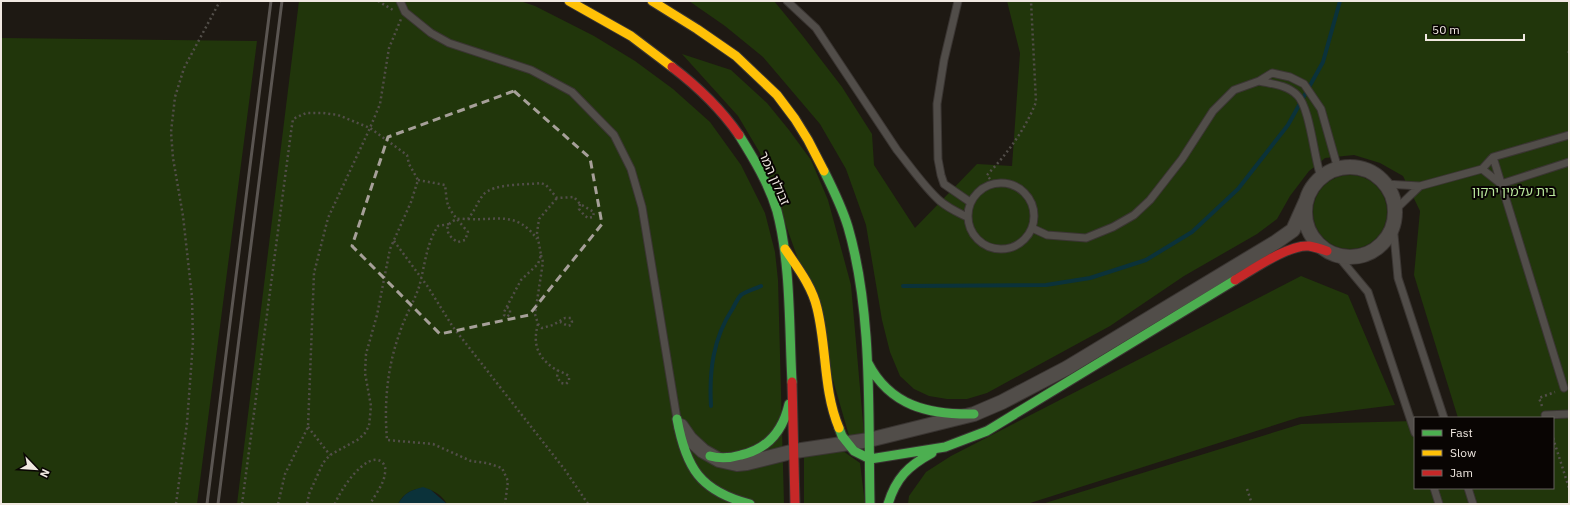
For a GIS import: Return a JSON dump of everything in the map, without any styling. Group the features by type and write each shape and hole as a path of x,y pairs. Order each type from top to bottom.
{"main road":[{"name":"זבולון המר","path":"569,1 601,17 637,40 706,97 726,119 754,158 763,176 778,217 785,249 795,451 795,504"},
{"path":"652,1 697,29 736,56 777,95 795,119 808,140 838,199 848,227 862,293 867,361 870,504"},
{"path":"888,504 890,495 897,480 905,470 917,461 945,447 987,431 1274,258 1297,248 1308,246 1333,253"},
{"path":"785,249 810,290 817,306 830,403 838,430 847,444 858,455 870,459 945,447"},
{"path":"867,361 872,374 879,383 894,396 908,403 944,414 958,416 974,414"},
{"path":"710,456 717,458 747,454 768,444 776,436 786,417 792,384"},
{"path":"677,419 683,448 692,468 698,476 715,492 750,504"}],"street":[{"path":"677,419 690,439 710,456 728,463 747,463 795,451 869,440 974,414 1002,402 1066,368 1276,242 1293,230 1306,201 1312,188 1321,177 1338,169 1347,167 1361,168 1374,174 1385,184 1390,192 1394,217 1387,237 1378,247 1366,254 1352,257 1333,253 1318,244 1311,235 1306,224 1306,201"}],"lane":[{"path":"400,1 404,14 431,33 449,43 531,70 572,92 614,135 631,169 642,206 677,419"},
{"path":"786,1 816,28 893,144 911,168 940,201 953,211 967,217"},
{"path":"958,1 943,68 937,104 938,159 944,184 970,202"},
{"path":"1032,228 1047,235 1086,238 1113,227 1134,215 1150,200 1177,164 1213,111 1234,90 1259,81 1272,73 1290,77 1304,84 1321,109 1338,169"},
{"path":"1259,81 1281,86 1298,95 1306,112 1321,177"},
{"path":"1385,184 1420,186 1482,169 1493,157 1569,135"},
{"path":"1493,157 1564,388"},
{"path":"1501,184 1569,162"},
{"path":"1482,169 1501,184"},
{"path":"1004,182 1014,184 1029,198 1033,207 1034,217 1032,228 1027,237 1020,244 1010,248 990,248 981,243 974,236 969,227 967,217 970,202 975,193 993,183 1004,182"},
{"path":"1420,186 1394,217 1398,278 1444,417"},
{"path":"1333,253 1368,292 1414,430"},
{"path":"1545,415 1569,414"},
{"path":"1434,489 1439,504"},
{"path":"1468,489 1473,504"}],"path":[{"path":"176,504 187,423 193,335 192,297 183,216 173,158 171,132 175,97 184,68 220,1"},
{"path":"278,504 285,474 308,427 314,272 328,218 380,104 389,48 404,14 378,1"},
{"path":"993,183 987,175 1000,161 1016,139 1030,118 1036,102 1031,1"},
{"path":"242,504 293,119 306,113 338,115 370,128 407,155 409,164 418,180 411,202 393,240 387,259 377,315 366,358 365,372 371,406 369,426 365,433 353,443 330,455 323,464 314,481 307,504"},
{"path":"418,180 445,185 448,205 468,232 465,240 458,242 450,238 447,231 449,224"},
{"path":"468,219 485,193 491,189 541,183 546,185 557,198"},
{"path":"560,322 568,326 571,325 572,322 570,318 565,318 560,322 542,328 538,324 535,314 543,262 540,255 537,233 539,219 557,198 574,197 580,204 594,212 593,218 588,218 584,215 580,209 580,204"},
{"path":"505,504 508,481 502,468 487,463 471,461 433,444 387,440 385,417 389,376 393,354 400,331 416,296 431,236 438,226 449,224 458,219 481,220 506,218 524,224 538,239"},
{"path":"393,240 421,278 453,327 561,464 588,504"},
{"path":"507,307 521,280 538,264 540,255"},
{"path":"538,324 535,335 536,346 540,355 552,367 558,370 569,376 569,381 566,384 562,383 557,377 558,370"},
{"path":"1545,415 1539,398 1564,388"},
{"path":"308,427 330,455"},
{"path":"1554,441 1569,488"},
{"path":"335,504 356,470 362,465 377,460 384,465 385,475 370,504"},
{"path":"1247,489 1252,504"},
{"path":"502,504 505,500"}],"highlighted area":[{"path":"514,91 590,158 602,224 529,315 440,334 352,246 388,137"}],"green space":[{"path":"299,1 520,1 535,6 594,36 635,61 673,89 710,122 741,165 765,213 775,252 778,280 784,504 447,504 442,497 436,493 429,490 415,489 403,497 398,504 237,504"},
{"name":"בית עלמין ירקון","path":"689,1 774,1 842,87 872,134 874,165 915,228 977,164 1012,166 1020,53 1007,1 1569,1 1569,504 1042,504 1301,424 1414,421 1414,489 1554,489 1554,417 1458,417 1414,275 1420,211 1403,176 1380,163 1354,155 1325,158 1309,171 1290,196 1277,219 1257,234 1184,276 1110,326 987,393 967,399 947,399 929,396 914,389 900,376 890,352 882,320 866,225 846,169 820,124 763,57 725,26"},
{"path":"1,38 257,41 197,504 1,504"},
{"path":"682,54 731,70 767,103 811,160 828,200 851,285 864,434 850,439 798,259 760,153 738,116"},
{"path":"1350,175 1364,178 1376,186 1384,198 1387,212 1384,226 1376,238 1364,246 1350,249 1336,246 1324,238 1316,226 1313,212 1316,198 1324,186 1336,178"},
{"path":"1301,276 1348,295 1395,405 1300,417 1027,504 908,504 909,496 926,472 951,456"},
{"path":"843,451 860,463 865,504 804,504 804,457"}],"water":[{"path":"423,487 431,490 447,504 398,504 408,492"}],"waterway":[{"path":"903,286 1046,285 1090,278 1146,260 1192,232 1238,189 1288,125 1323,62 1340,1"},
{"path":"711,406 712,368 721,331 726,319 740,296 761,286"}],"railway":[{"path":"207,504 271,1"},
{"path":"218,504 282,1"}],"traffic: fast":[{"path":"739,135 756,162 770,191 782,231 790,318 792,382"},
{"path":"824,171 834,191 848,227 862,294 868,364 870,504"},
{"path":"839,428 842,436 854,451 870,459 945,447 987,431 1235,280"},
{"path":"868,363 877,378 888,389 899,398 912,405 926,410 957,414 974,414"},
{"path":"710,456 722,458 733,457 759,448 773,437 778,430 783,422 789,404"},
{"path":"677,419 685,451 698,475 707,484 719,492 733,499 750,504"},
{"path":"888,504 895,487 904,474 916,463 932,453"}],"traffic: slow":[{"path":"569,1 631,36 672,67"},
{"path":"652,1 697,29 736,56 777,95 795,119 808,140 824,171"},
{"path":"785,249 804,277 815,300 820,323 830,399 839,428"}],"traffic: jam":[{"path":"672,67 708,98 739,135"},
{"path":"1235,280 1271,258 1291,249 1301,246 1309,246 1327,251"},
{"path":"792,382 795,504"}]}
